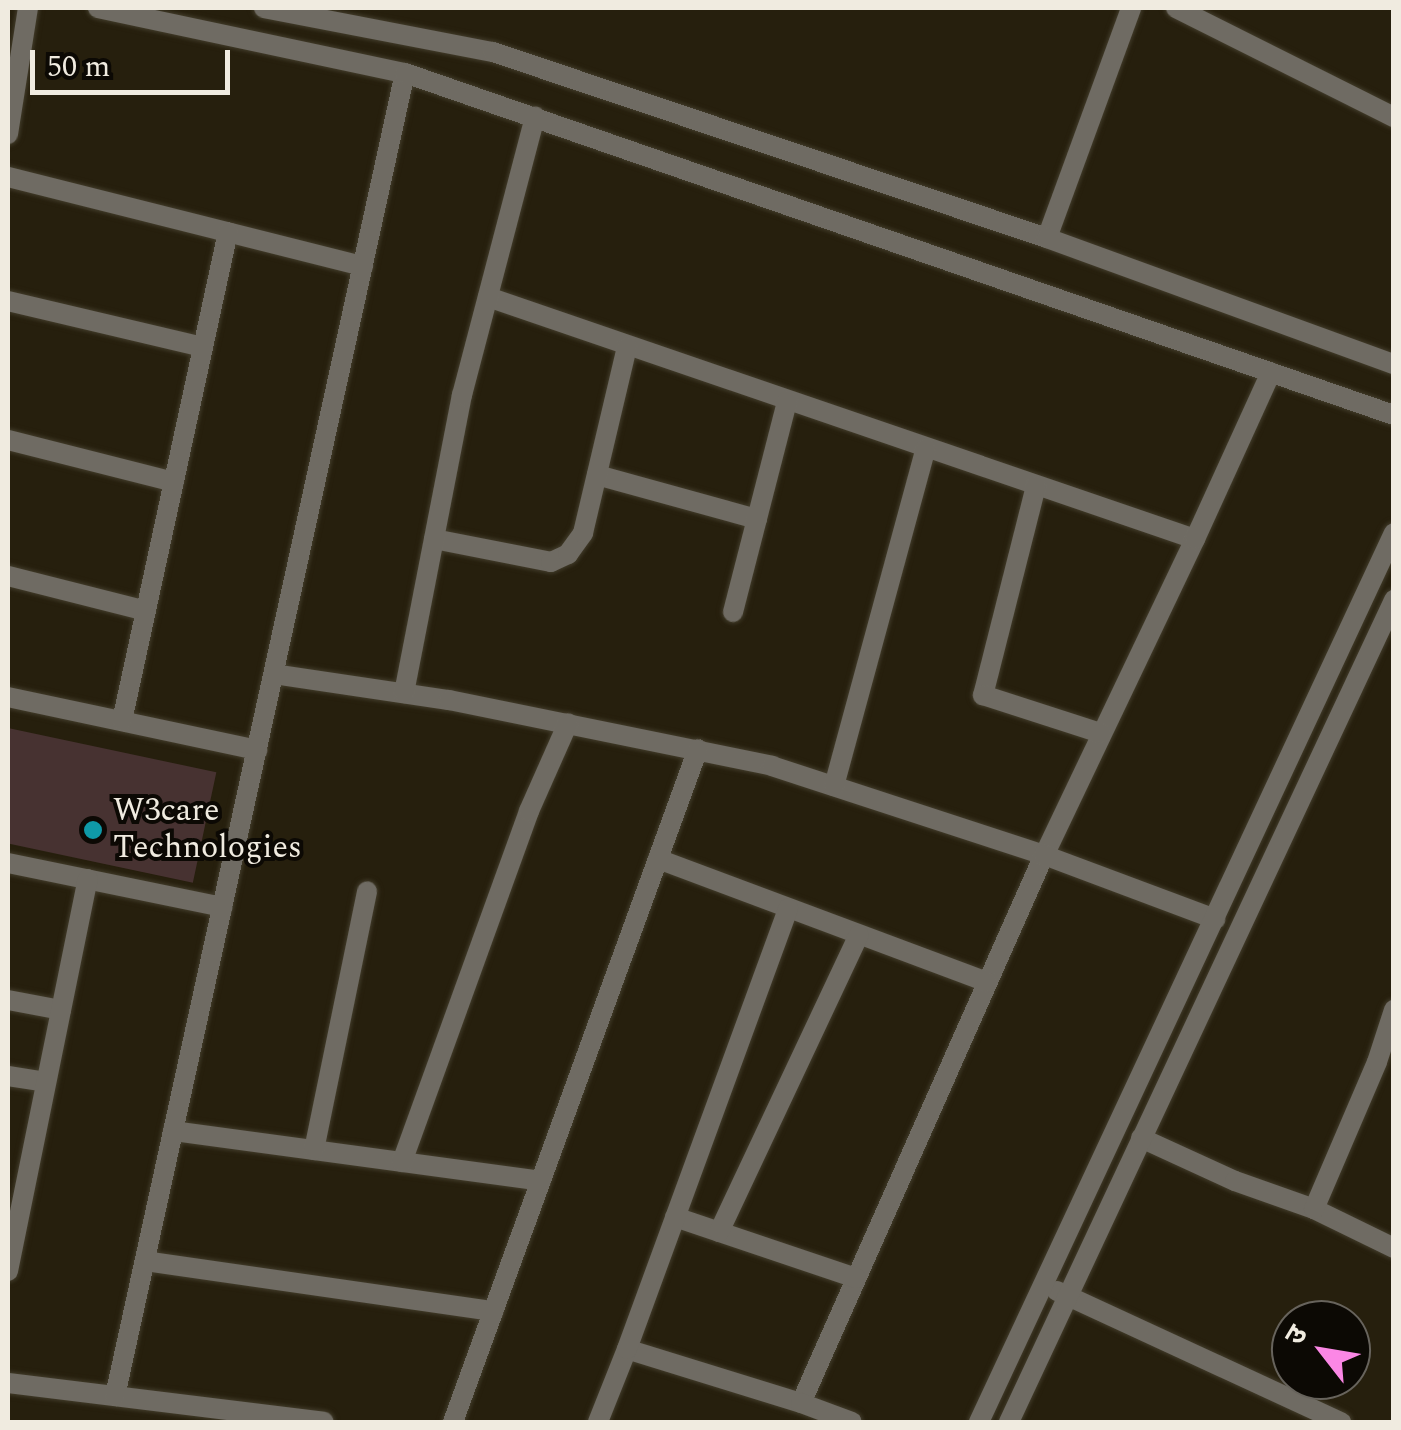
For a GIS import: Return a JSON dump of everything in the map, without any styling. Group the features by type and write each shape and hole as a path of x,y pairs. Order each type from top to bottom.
{"street":[{"path":"8,134 28,8"},
{"path":"98,8 405,74 1394,415"},
{"path":"264,8 493,52 1046,238 1394,364"},
{"path":"1046,238 1131,8"},
{"path":"1176,8 1394,117"},
{"path":"115,1396 405,74"},
{"path":"404,694 462,395 535,116"},
{"path":"8,177 363,266"},
{"path":"122,721 228,232"},
{"path":"488,298 1195,538"},
{"path":"8,301 203,347"},
{"path":"434,539 551,562 568,554 583,532 627,347"},
{"path":"800,1403 1044,854 1271,372"},
{"path":"733,612 787,401"},
{"path":"8,440 174,482"},
{"path":"834,786 926,448"},
{"path":"597,475 756,519"},
{"path":"1036,486 983,695 1101,733"},
{"path":"979,1422 1394,533"},
{"path":"8,576 146,611"},
{"path":"1009,1422 1394,600"},
{"path":"274,674 698,749 834,786 1044,854 1216,919"},
{"path":"8,696 257,750"},
{"path":"402,1162 529,811 568,723"},
{"path":"453,1422 698,749"},
{"path":"658,860 987,982"},
{"path":"8,863 223,907"},
{"path":"8,1271 13,1215 46,1082 88,880"},
{"path":"314,1150 368,891"},
{"path":"598,1422 788,908"},
{"path":"719,1232 859,934"},
{"path":"8,1000 61,1010"},
{"path":"1314,1209 1388,1044 1394,1010"},
{"path":"8,1076 46,1082"},
{"path":"174,1131 540,1181"},
{"path":"1141,1138 1235,1181 1314,1209 1394,1248"},
{"path":"675,1218 856,1278"},
{"path":"145,1261 493,1311"},
{"path":"1044,1285 1340,1422"},
{"path":"627,1348 852,1422"},
{"path":"8,1383 324,1422"}],"building":[{"path":"8,728 216,772 193,883 8,844"}],"place":[{"name":"W3care Technologies","path":"93,830"}]}
